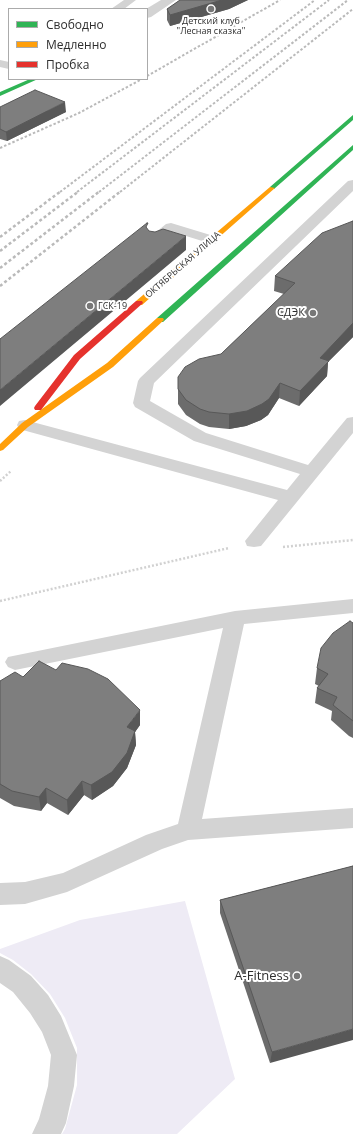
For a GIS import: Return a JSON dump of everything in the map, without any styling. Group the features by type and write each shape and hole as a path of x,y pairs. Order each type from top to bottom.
{"main road":[{"path":"0,94 33,80"},
{"name":"ОКТЯБРЬСКАЯ УЛИЦА","path":"25,425 77,357 182,259 212,240 353,117"},
{"name":"ОКТЯБРЬСКАЯ УЛИЦА","path":"0,448 25,425 110,365 353,147"}],"street":[{"path":"148,13 170,0"}],"lane":[{"path":"118,8 131,0"},
{"path":"311,472 200,437 141,403 146,381 353,184"},
{"path":"155,240 171,227 212,240"},
{"path":"254,541 353,422"},
{"path":"25,425 290,497"},
{"path":"15,662 235,618 353,606"},
{"path":"188,830 235,618"},
{"path":"0,894 25,893 67,882 154,842 188,830 353,818"},
{"path":"0,968 22,984 40,1004 52,1025 64,1055 61,1086 52,1123 46,1134"}],"path":[{"path":"0,601 254,541 271,546 292,547 353,540"}],"shaded area":[{"path":"185,901 235,1079 177,1134 62,1134 65,1129 77,1085 77,1048 65,1018 50,994 31,974 13,960 0,953 0,949 80,920"}],"building":[{"path":"180,0 222,0 170,15 167,9"},
{"path":"35,90 65,102 6,132 0,129 0,107"},
{"path":"353,221 353,323 320,358 329,361 300,391 280,383 269,399 247,411 229,414 209,412 200,409 186,400 178,389 178,377 185,367 199,359 221,354 295,283 275,276 322,233"},
{"name":"ГСК-19","path":"147,223 146,227 149,231 155,232 163,229 186,236 0,390 0,339"},
{"path":"350,621 353,623 353,721 333,705 337,697 317,688 328,674 317,668 321,648 333,633"},
{"path":"39,661 56,670 62,663 88,669 108,679 140,710 127,727 135,731 127,753 112,772 91,785 82,781 67,800 46,788 39,797 12,791 0,784 0,681 15,672 23,677"},
{"name":"A-Fitness","path":"353,866 353,1029 272,1052 220,900"}],"railway":[{"path":"148,75 280,0"},
{"path":"60,192 315,0"},
{"path":"77,192 329,0"},
{"path":"99,192 348,0"},
{"path":"120,192 353,9"},
{"path":"0,148 79,113 140,80"},
{"path":"0,237 61,191"},
{"path":"0,251 79,191"},
{"path":"0,268 100,191"},
{"path":"0,286 121,191"}],"traffic: fast":[{"path":"0,94 33,80"},
{"path":"272,188 353,117"},
{"path":"160,320 353,147"}],"traffic: slow":[{"path":"139,303 272,188"},
{"path":"0,448 25,425 110,365 160,320"}],"traffic: jam":[{"path":"38,408 77,357 139,303"}],"place":[{"name":"Детский клуб \"Лесная сказка\"","path":"211,9"},
{"name":"ГСК-19","path":"90,306"},
{"name":"СДЭК","path":"313,313"},
{"name":"A-Fitness","path":"297,976"}]}
